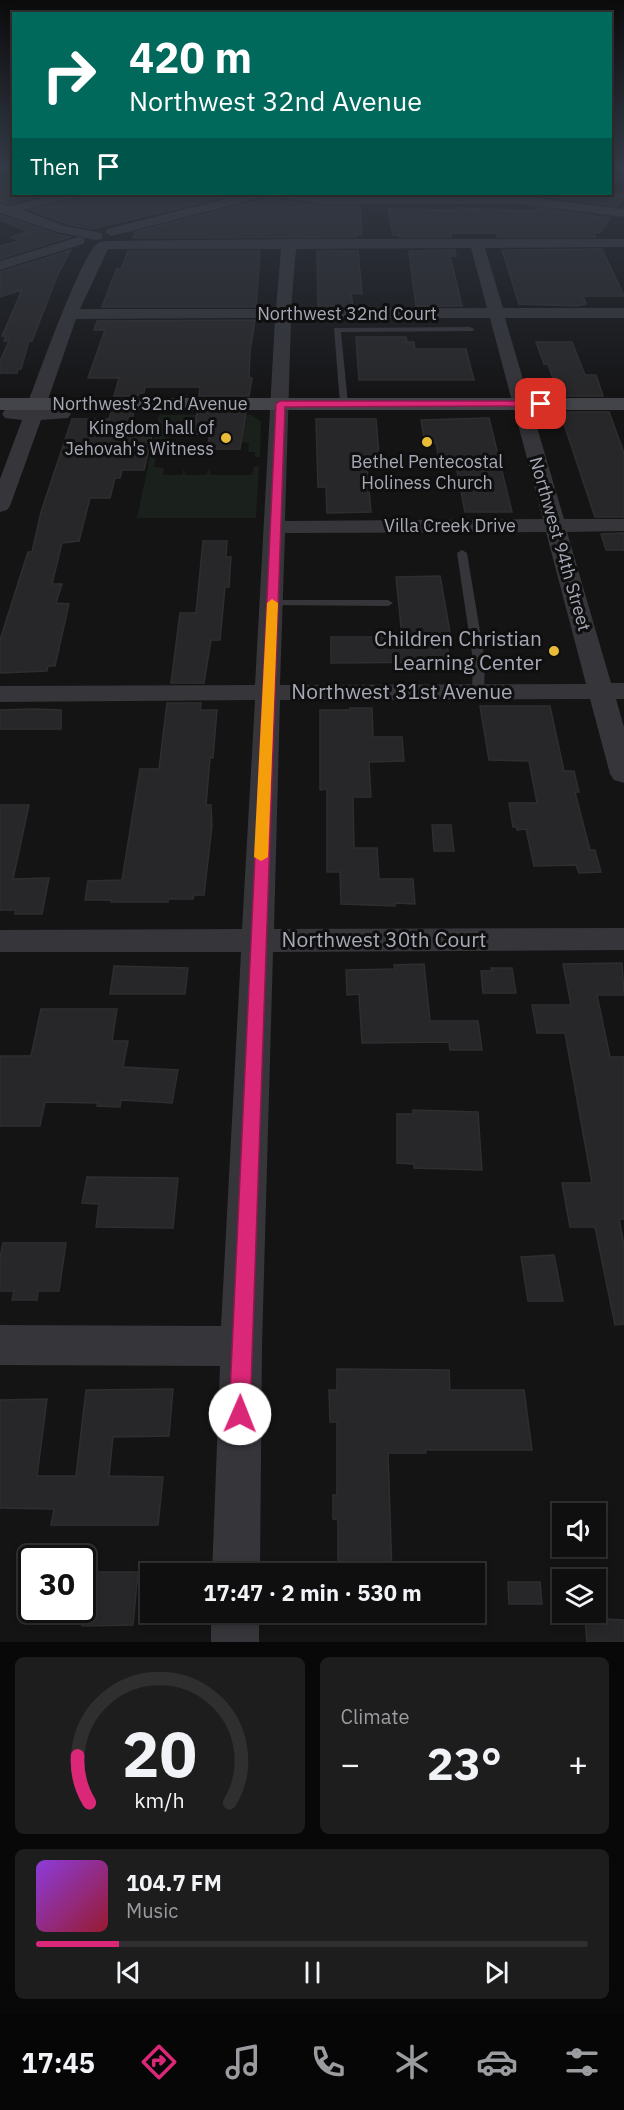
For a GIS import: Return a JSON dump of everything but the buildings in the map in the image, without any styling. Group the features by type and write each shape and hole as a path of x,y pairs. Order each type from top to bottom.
{"main road":[{"name":"Northwest 32nd Avenue","path":"6,409 280,404 624,404"}],"street":[{"path":"51,251 81,246"},
{"path":"0,266 51,251 81,246"},
{"path":"0,506 95,246"},
{"path":"236,1563 241,1346 283,314 289,246"},
{"name":"Northwest 94th Street","path":"477,246 555,525 612,691 624,774"},
{"name":"Northwest 32nd Court","path":"70,314 624,313"},
{"path":"35,409 62,414"},
{"name":"Villa Creek Drive","path":"275,527 624,525"},
{"name":"Northwest 31st Avenue","path":"0,694 612,691"},
{"name":"Northwest 30th Court","path":"0,941 624,939"},
{"path":"0,1345 241,1346"},
{"path":"235,1623 235,1642"}],"lane":[{"path":"344,404 341,373 338,367 337,330 470,329"},
{"path":"462,553 479,661 478,691"},
{"path":"272,603 388,603"}],"shaded area":[{"path":"159,415 227,415 196,423 194,431 190,431 189,436 171,435 169,439 159,440 154,467 164,468 163,475 182,475 184,468 185,475 206,475 209,468 210,475 252,475 254,466 259,466 256,518 137,518"},
{"path":"231,415 251,415 261,421 260,457 255,457 255,452 248,452 249,443 241,442 244,423"}],"slow traffic":[{"path":"261,857 272,603"}],"place":[{"name":"Kingdom hall of Jehovah's Witness","path":"226,438"},
{"name":"Bethel Pentecostal Holiness Church","path":"427,442"},
{"name":"Children Christian Learning Center","path":"554,651"}],"route":[{"path":"240,1414 280,404 541,404"}]}
